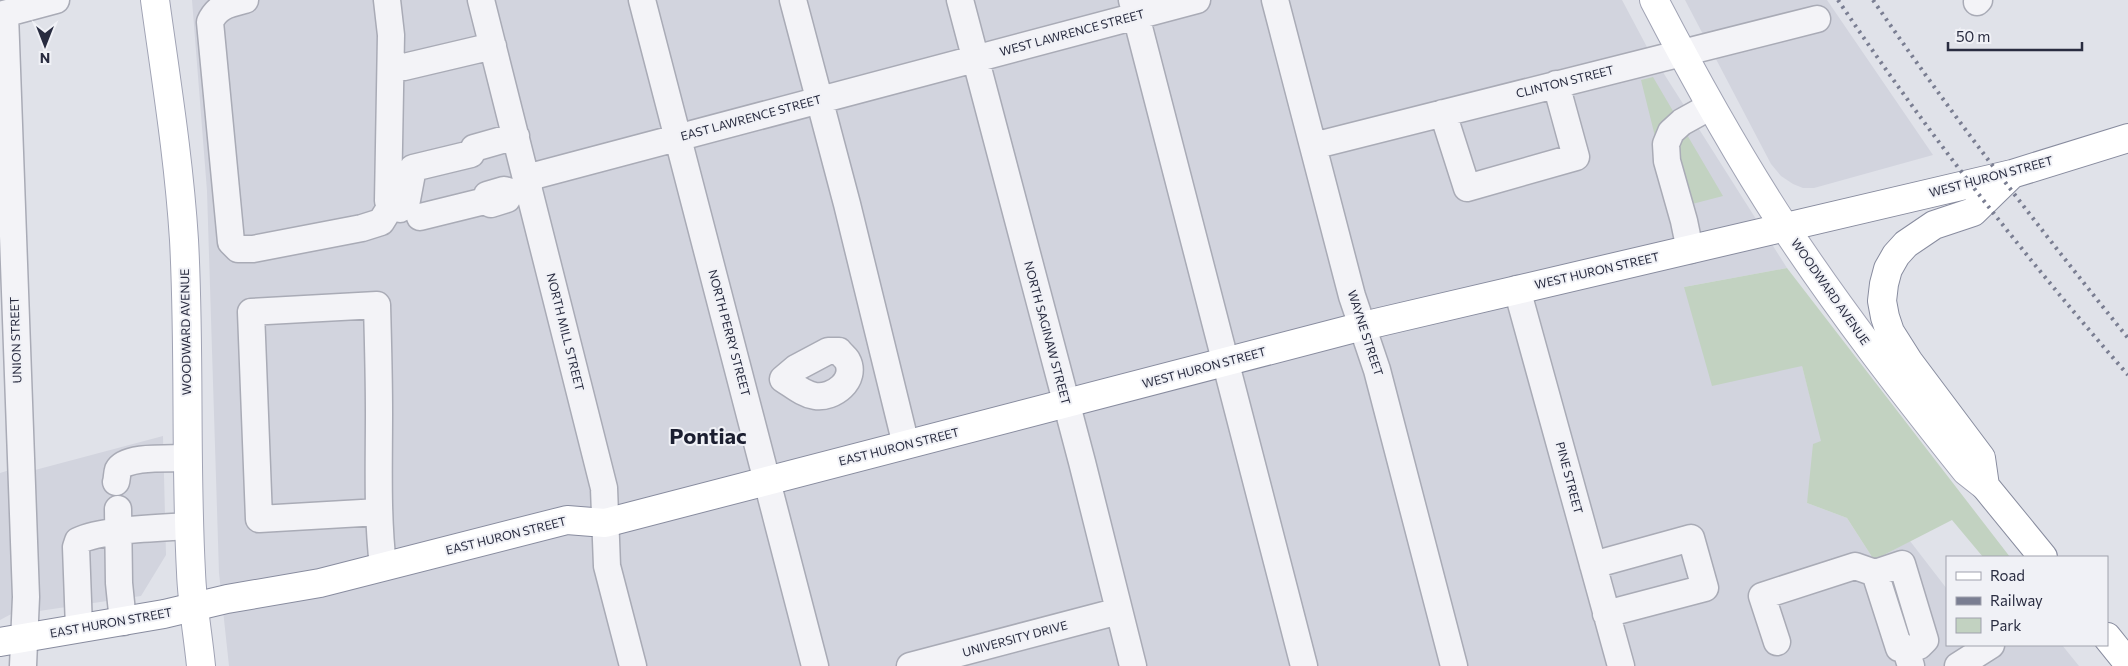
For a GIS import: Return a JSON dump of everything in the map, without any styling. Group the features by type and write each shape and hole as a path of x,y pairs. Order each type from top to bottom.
{"main road":[{"name":"WOODWARD AVENUE","path":"155,0 178,172 184,240 188,353 187,458 189,526 194,607 201,666"},
{"name":"WOODWARD AVENUE","path":"1654,0 1711,106 1785,228 1875,356 1966,472 1984,486 2042,556"},
{"name":"WEST HURON STREET","path":"1066,404 1363,326 2012,174 2128,138"},
{"path":"1984,486 1981,458 1909,362 1890,332 1882,301 1888,268 1906,244 1934,225 1973,212 2012,174"},
{"name":"EAST HURON STREET","path":"12,640 123,622 227,599 320,583 567,520 605,523 1066,404"},
{"path":"2108,638 2128,664"}],"street":[{"path":"13,9 56,0"},
{"path":"245,0 223,6 213,14 210,22 231,242 238,249 253,250 362,228 381,222 391,206"},
{"path":"387,0 391,35 388,201 391,206 400,209 406,205 413,168 471,154 478,157 517,141"},
{"name":"NORTH MILL STREET","path":"481,0 517,141 522,186 604,488 607,566 633,666"},
{"name":"NORTH PERRY STREET","path":"642,0 816,666"},
{"path":"793,0 906,445"},
{"name":"NORTH SAGINAW STREET","path":"960,0 1133,666"},
{"name":"WEST LAWRENCE STREET","path":"975,58 1134,8 1197,0"},
{"name":"WAYNE STREET","path":"1275,0 1352,296 1377,370 1454,666"},
{"path":"1134,8 1304,666"},
{"name":"UNION STREET","path":"13,9 9,361 26,597 12,640 23,666"},
{"name":"CLINTON STREET","path":"1313,146 1817,20"},
{"path":"391,68 404,67 493,46"},
{"name":"EAST LAWRENCE STREET","path":"420,216 485,201 488,195 678,138 975,58"},
{"path":"1444,113 1466,188 1576,157 1556,84"},
{"path":"1690,250 1667,161 1666,144 1671,132 1682,122 1711,106"},
{"name":"PINE STREET","path":"1517,289 1621,666"},
{"path":"379,512 259,519 250,312 377,305 379,512 384,566"},
{"path":"744,389 784,379"},
{"path":"116,482 118,470 126,463 142,460 187,458"},
{"path":"79,628 76,547 78,541 118,521 189,526"},
{"path":"118,521 119,583 123,622"},
{"path":"1593,565 1691,538 1706,588 1606,614"},
{"path":"1777,642 1762,596 1855,566 1875,572 1899,648 1908,658"},
{"name":"UNIVERSITY DRIVE","path":"910,666 966,659 1119,611"},
{"path":"1958,666 1989,646"}],"shaded area":[{"path":"192,0 1622,0 1647,47 1787,268 1684,287 1802,366 1822,441 1807,503 1847,518 1874,560 1910,541 1946,588 1946,646 2063,646 2079,666 229,666 219,573 207,191"},
{"path":"1685,0 1827,0 1933,155 1814,188 1803,188 1793,184 1781,176 1771,164"},
{"path":"163,436 166,555 141,596 39,611 35,470"},
{"path":"13,469 15,612 0,620 0,473"}],"green space":[{"path":"1653,77 1723,196 1673,209 1641,80"},
{"path":"1787,268 2009,556 1982,556 1952,520 1874,560 1847,518 1807,503 1813,444 1821,441 1802,366 1712,386 1684,287"}],"railway":[{"path":"1838,0 1871,49 1977,192 2051,285 2128,375"},
{"path":"1873,0 1997,172 2128,338"}],"district":[{"name":"Pontiac","path":"708,436"}]}
